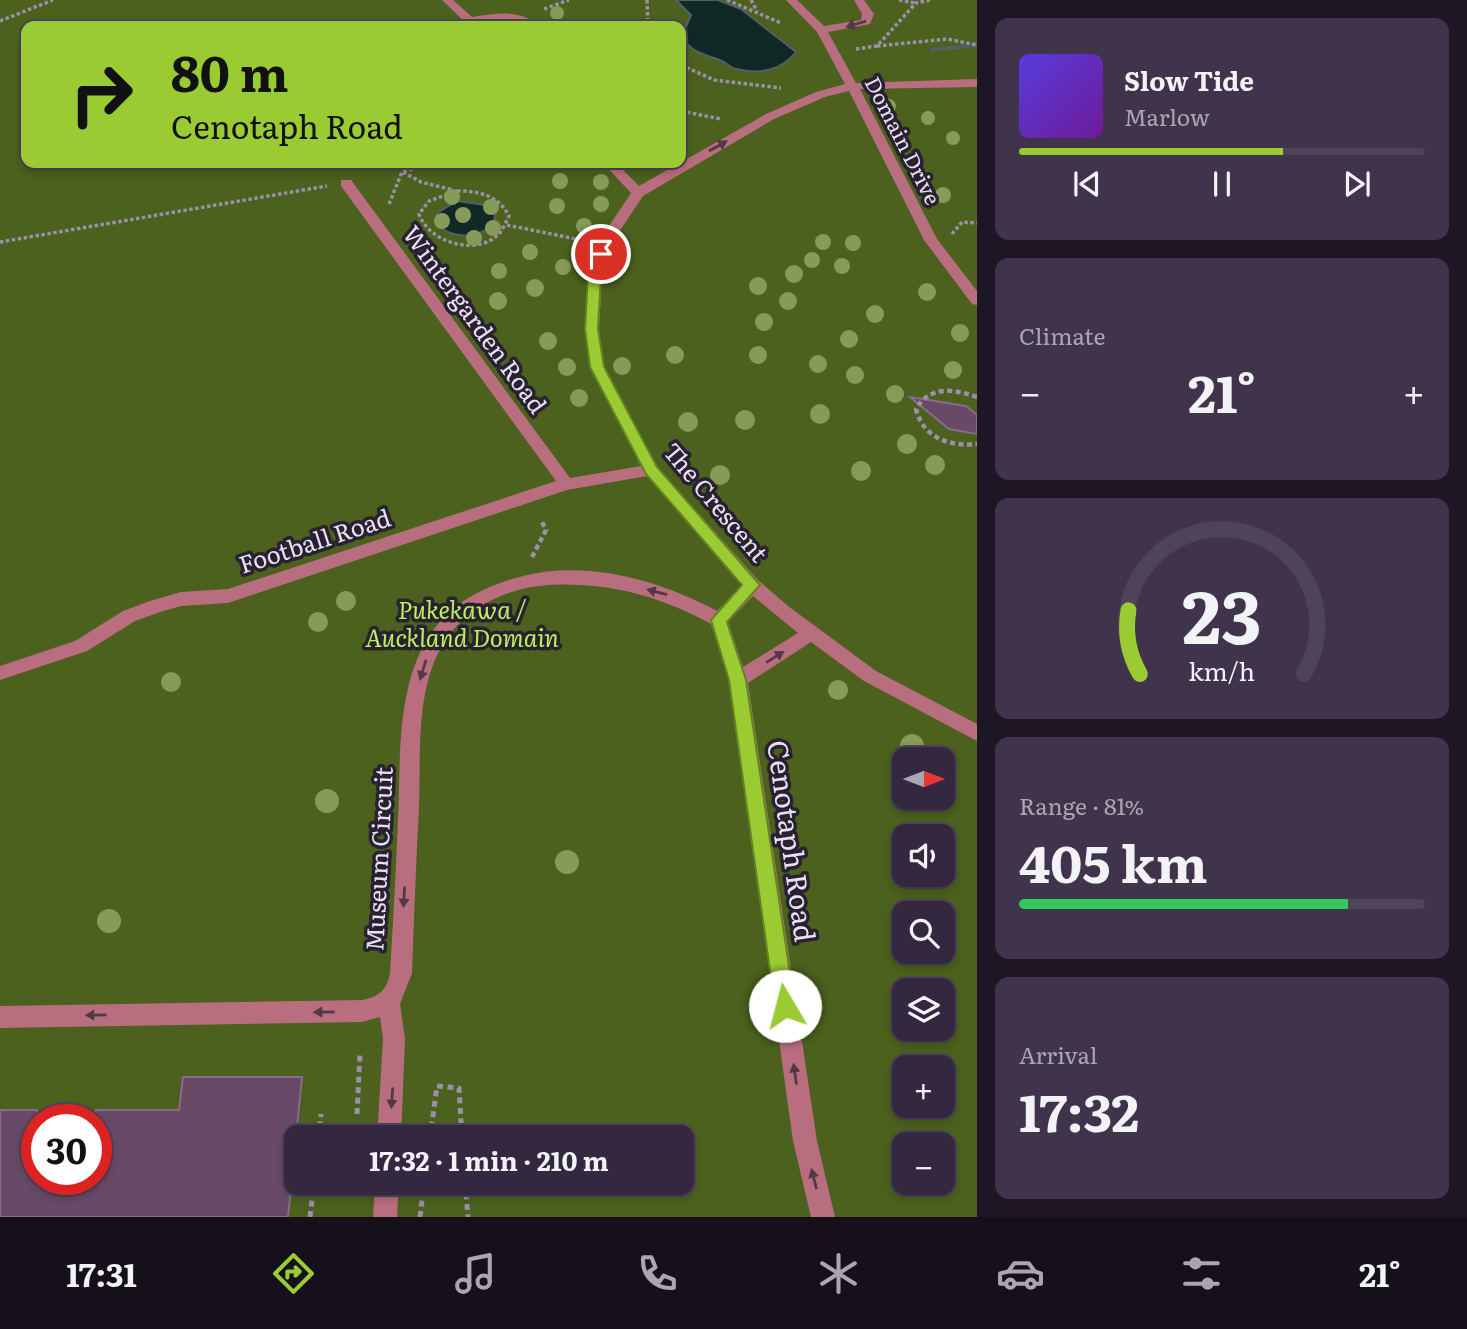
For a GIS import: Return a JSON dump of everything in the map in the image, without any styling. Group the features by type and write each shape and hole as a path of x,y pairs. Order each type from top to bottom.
{"street":[{"path":"447,0 470,21"},
{"name":"Domain Drive","path":"791,0 821,30 832,47 931,240 977,301"},
{"path":"821,30 866,22 868,13 859,0"},
{"path":"483,21 512,16 527,21"},
{"name":"The Crescent","path":"686,165 761,122 829,92 853,87 977,83"},
{"path":"614,168 638,193"},
{"name":"The Crescent","path":"681,168 638,193 604,244 595,276 592,316 597,367 651,470 752,585 812,634 870,676 977,733"},
{"name":"Wintergarden Road","path":"346,183 566,484"},
{"name":"Football Road","path":"0,673 81,646 129,616 181,599 228,596 247,591 566,484 651,470"},
{"name":"Museum Circuit","path":"389,1002 395,995 401,973 412,716 420,677 441,631 455,616 493,591 514,584 571,577 624,583 667,595 699,608 719,620"},
{"path":"719,620 752,585"},
{"name":"Cenotaph Road","path":"719,620 738,680 805,1141 824,1217"},
{"path":"738,680 812,634"},
{"path":"0,1017 362,1011 379,1008 389,1002 394,1049 390,1125"},
{"path":"385,1217 386,1195"}],"path":[{"path":"0,21 52,0"},
{"path":"648,0 648,21"},
{"path":"727,0 785,25"},
{"path":"751,0 757,12"},
{"path":"899,0 916,4 930,0"},
{"path":"877,46 916,4"},
{"path":"853,49 947,39 977,45"},
{"path":"686,67 714,80 782,88"},
{"path":"402,172 415,168"},
{"path":"402,172 421,182 457,191 486,194 498,200 509,216 506,225 487,240 472,244 441,241 429,235 421,227 418,217 422,208 442,194 457,191"},
{"path":"387,211 402,172"},
{"path":"0,242 346,183"},
{"path":"948,239 962,222 977,223"},
{"path":"506,225 604,244"},
{"path":"977,397 963,392 937,391 919,401 916,409 917,418 931,435 958,445 977,444"},
{"path":"537,549 546,530 541,520"},
{"path":"357,1114 360,1053"},
{"path":"432,1125 437,1086 459,1088 461,1125"},
{"path":"320,1125 321,1114"},
{"path":"310,1217 313,1195"},
{"path":"419,1217 422,1195"},
{"path":"467,1195 468,1217"}],"green space":[{"name":"Pukekawa / Auckland Domain","path":"0,0 977,0 977,1217 0,1217"}],"shaded area":[{"path":"676,0 718,0 741,9 796,52 784,63 770,70 745,71 734,68 688,45 686,27 691,15"},
{"path":"457,201 485,205 495,215 494,221 482,232 474,234 459,235 444,230 437,225 437,213"}],"building":[{"path":"910,397 966,406 977,415 977,434 949,429"},
{"path":"183,1077 302,1077 297,1125 284,1125 284,1195 290,1195 288,1217 0,1217 0,1110 21,1110 21,1195 112,1195 112,1110 179,1110"}],"waterway":[{"path":"932,50 977,45"}],"route":[{"path":"601,254 595,276 592,329 597,367 651,470 752,585 719,620 738,680 785,1006"}]}
